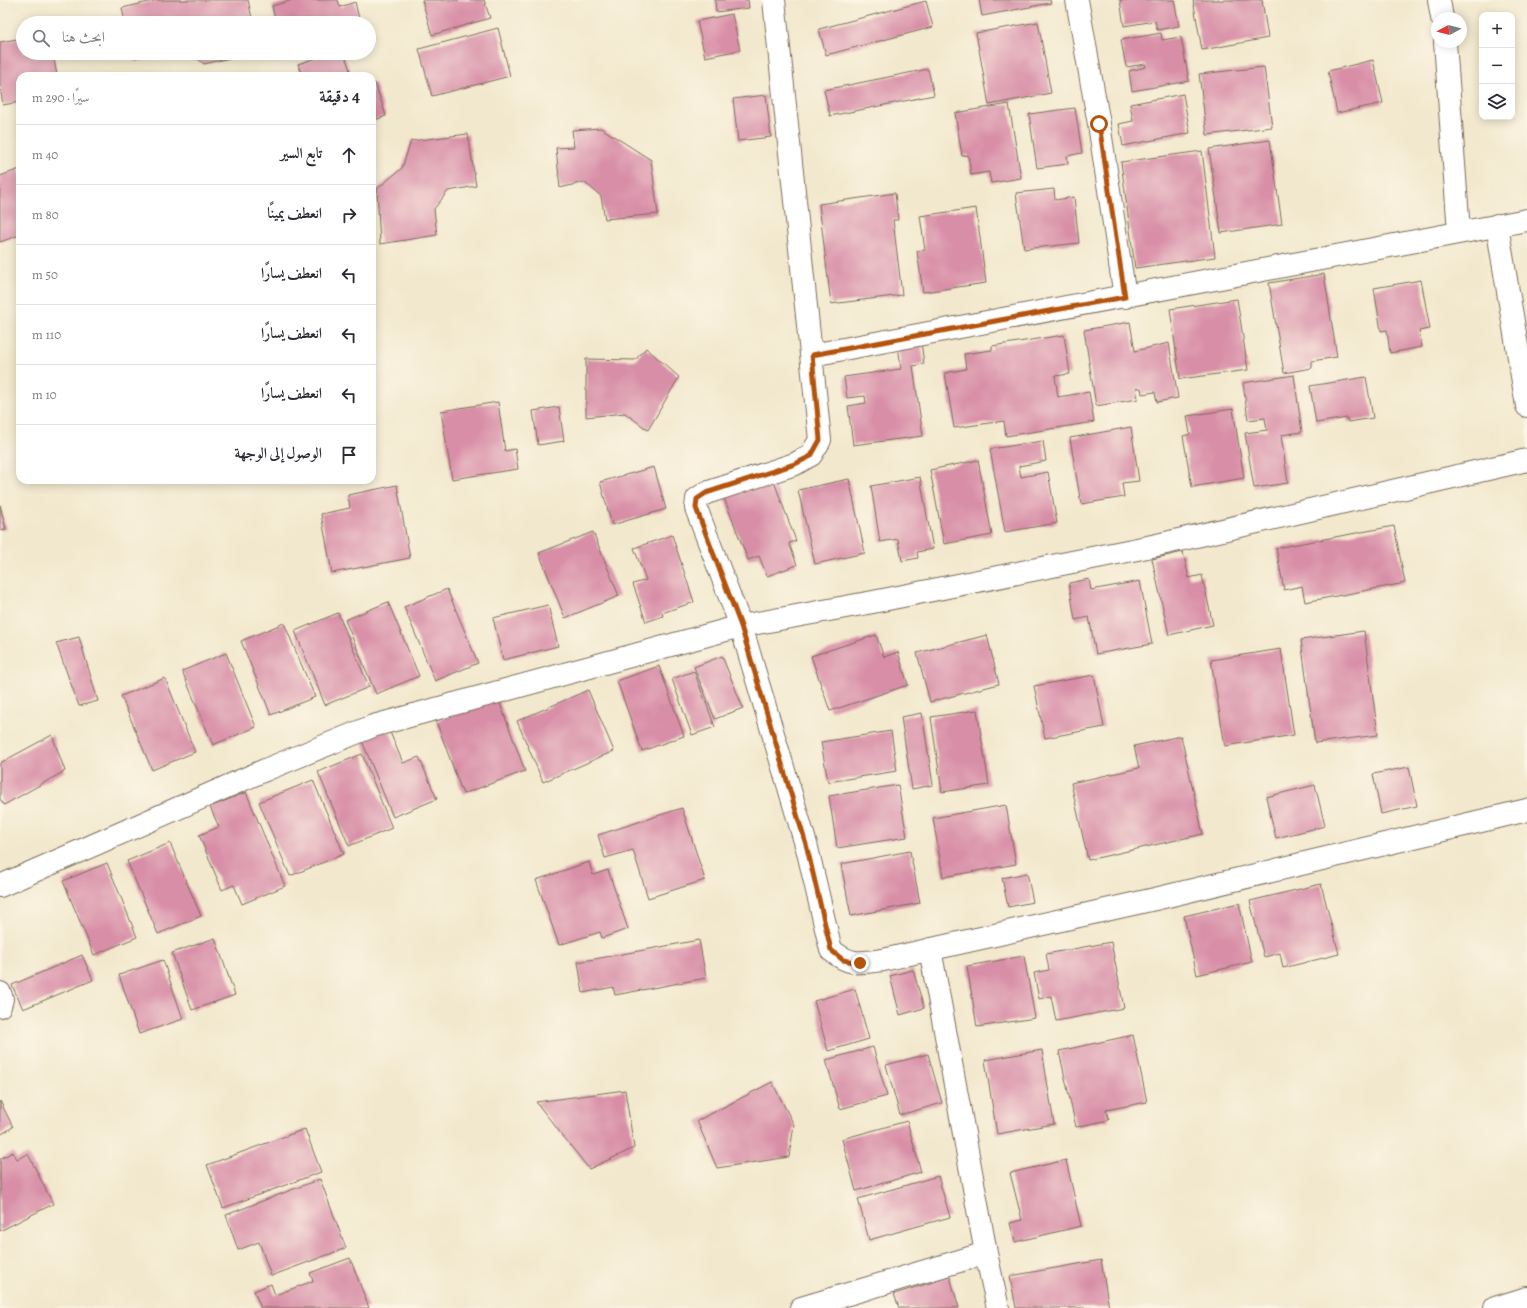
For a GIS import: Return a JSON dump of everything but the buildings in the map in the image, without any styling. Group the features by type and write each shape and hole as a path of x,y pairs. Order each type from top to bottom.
{"street":[{"path":"774,0 820,440 811,456 795,464 706,493 697,499 696,508 741,626 807,848 831,950 843,960 860,963 883,960 1154,899 1527,810"},
{"path":"1077,0 1099,124 1125,297"},
{"path":"1440,0 1441,12"},
{"path":"1445,48 1460,232"},
{"path":"812,355 1527,220"},
{"path":"1497,225 1527,406"},
{"path":"0,886 257,773 373,726 741,626 881,600 1157,544 1527,460"},
{"path":"930,949 986,1253 998,1308"},
{"path":"0,993 2,998 0,1006"},
{"path":"801,1308 986,1253"},
{"path":"1495,1308 1527,1298"}],"route":[{"path":"860,963 843,960 831,950 807,848 741,626 696,508 697,499 706,493 795,464 811,456 820,440 812,355 1125,297 1099,124"}]}
